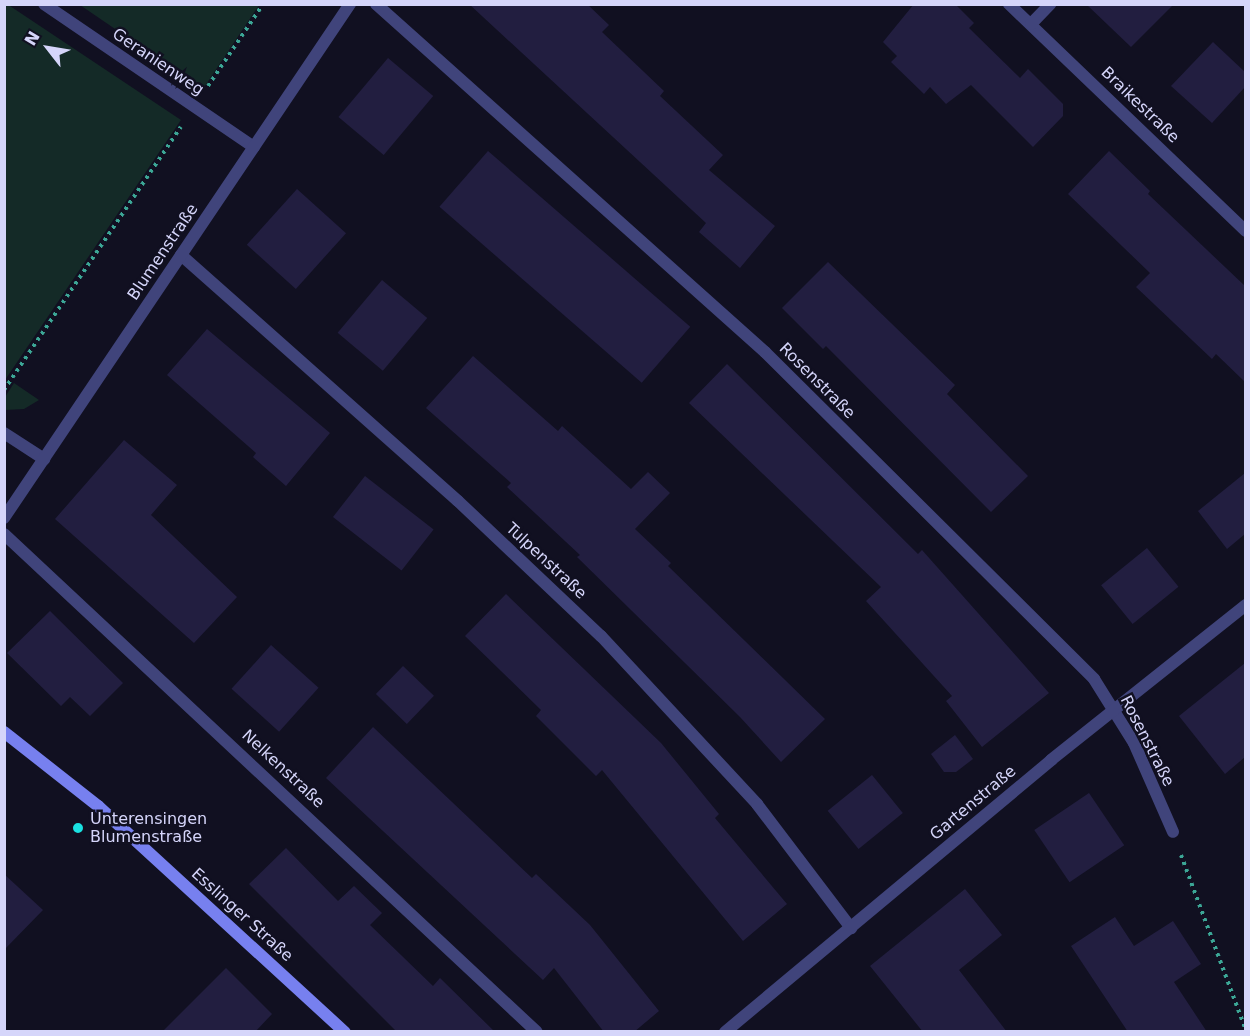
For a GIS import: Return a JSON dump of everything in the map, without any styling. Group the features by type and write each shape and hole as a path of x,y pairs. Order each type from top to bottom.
{"street":[{"name":"Geranienweg","path":"44,4 254,147"},
{"name":"Blumenstraße","path":"4,518 350,4"},
{"name":"Rosenstraße","path":"376,4 765,352 1055,640 1115,708 1173,832"},
{"name":"Braikestraße","path":"1010,4 1245,231"},
{"path":"1031,24 1050,4"},
{"name":"Tulpenstraße","path":"181,255 458,501 601,636 757,804 850,928"},
{"path":"4,433 44,459"},
{"name":"Nelkenstraße","path":"4,534 537,1032"},
{"name":"Gartenstraße","path":"725,1032 1115,708 1245,605"},
{"name":"Esslinger Straße","path":"4,732 98,806 345,1032"}],"path":[{"path":"4,390 263,4"},
{"path":"1173,832 1245,1031"}],"green space":[{"path":"7,4 181,120 5,380 4,5"},
{"path":"80,5 259,5 203,89"},
{"path":"14,383 39,400 24,409 5,410 5,397"}],"building":[{"path":"469,4 587,4 609,25 602,32 664,91 660,96 723,155 709,170 775,226 740,268 699,232 706,223"},
{"path":"914,4 956,5 974,23 969,28 1020,78 1028,69 1063,104 1063,116 1033,147 971,85 946,104 930,87 924,94 891,62 897,56 883,42"},
{"path":"1086,4 1174,4 1131,47"},
{"path":"1213,42 1245,72 1245,87 1212,123 1171,86"},
{"path":"388,58 433,96 384,155 339,117"},
{"path":"488,151 690,327 642,383 439,207"},
{"path":"1109,151 1150,191 1148,194 1245,286 1245,382 1216,354 1212,359 1136,287 1150,273 1068,194"},
{"path":"297,189 346,233 296,289 247,245"},
{"path":"828,262 955,385 947,394 1028,476 991,512 826,346 823,349 782,308"},
{"path":"382,280 427,318 383,371 338,333"},
{"path":"207,329 330,433 286,486 253,457 256,453 167,375"},
{"path":"473,356 558,431 562,426 631,489 648,472 670,493 635,529 671,563 668,566 825,719 781,762 740,717 577,557 580,555 507,487 511,483 426,408"},
{"path":"727,364 918,554 922,550 1049,693 982,747 946,701 952,696 866,601 881,587 689,403"},
{"path":"124,440 177,485 151,515 237,597 194,643 55,519"},
{"path":"1245,473 1245,534 1227,549 1198,511"},
{"path":"365,476 434,530 402,571 333,517"},
{"path":"1147,548 1178,587 1133,624 1101,585"},
{"path":"506,594 661,743 719,814 715,818 787,904 743,941 602,770 596,776 536,716 541,710 465,636"},
{"path":"50,611 123,683 90,716 70,697 61,706 7,653"},
{"path":"271,645 319,688 279,732 232,689"},
{"path":"1245,663 1245,757 1225,774 1179,716"},
{"path":"403,666 434,696 407,724 376,694"},
{"path":"373,727 532,878 536,874 590,925 659,1011 634,1032 604,1032 554,968 543,980 326,778"},
{"path":"955,735 973,759 956,772 944,772 931,754"},
{"path":"872,775 903,813 859,849 828,811"},
{"path":"1089,793 1124,845 1070,882 1034,830"},
{"path":"286,848 338,901 354,886 382,913 370,925 433,986 440,978 495,1032 397,1032 249,884"},
{"path":"4,874 43,910 4,950"},
{"path":"965,889 1002,935 959,970 1007,1032 923,1032 870,966"},
{"path":"1115,917 1134,946 1173,921 1201,964 1174,982 1207,1032 1128,1032 1071,946"},
{"path":"226,968 272,1014 255,1032 162,1032"}],"place":[{"name":"Unterensingen Blumenstraße","path":"78,828"}]}
